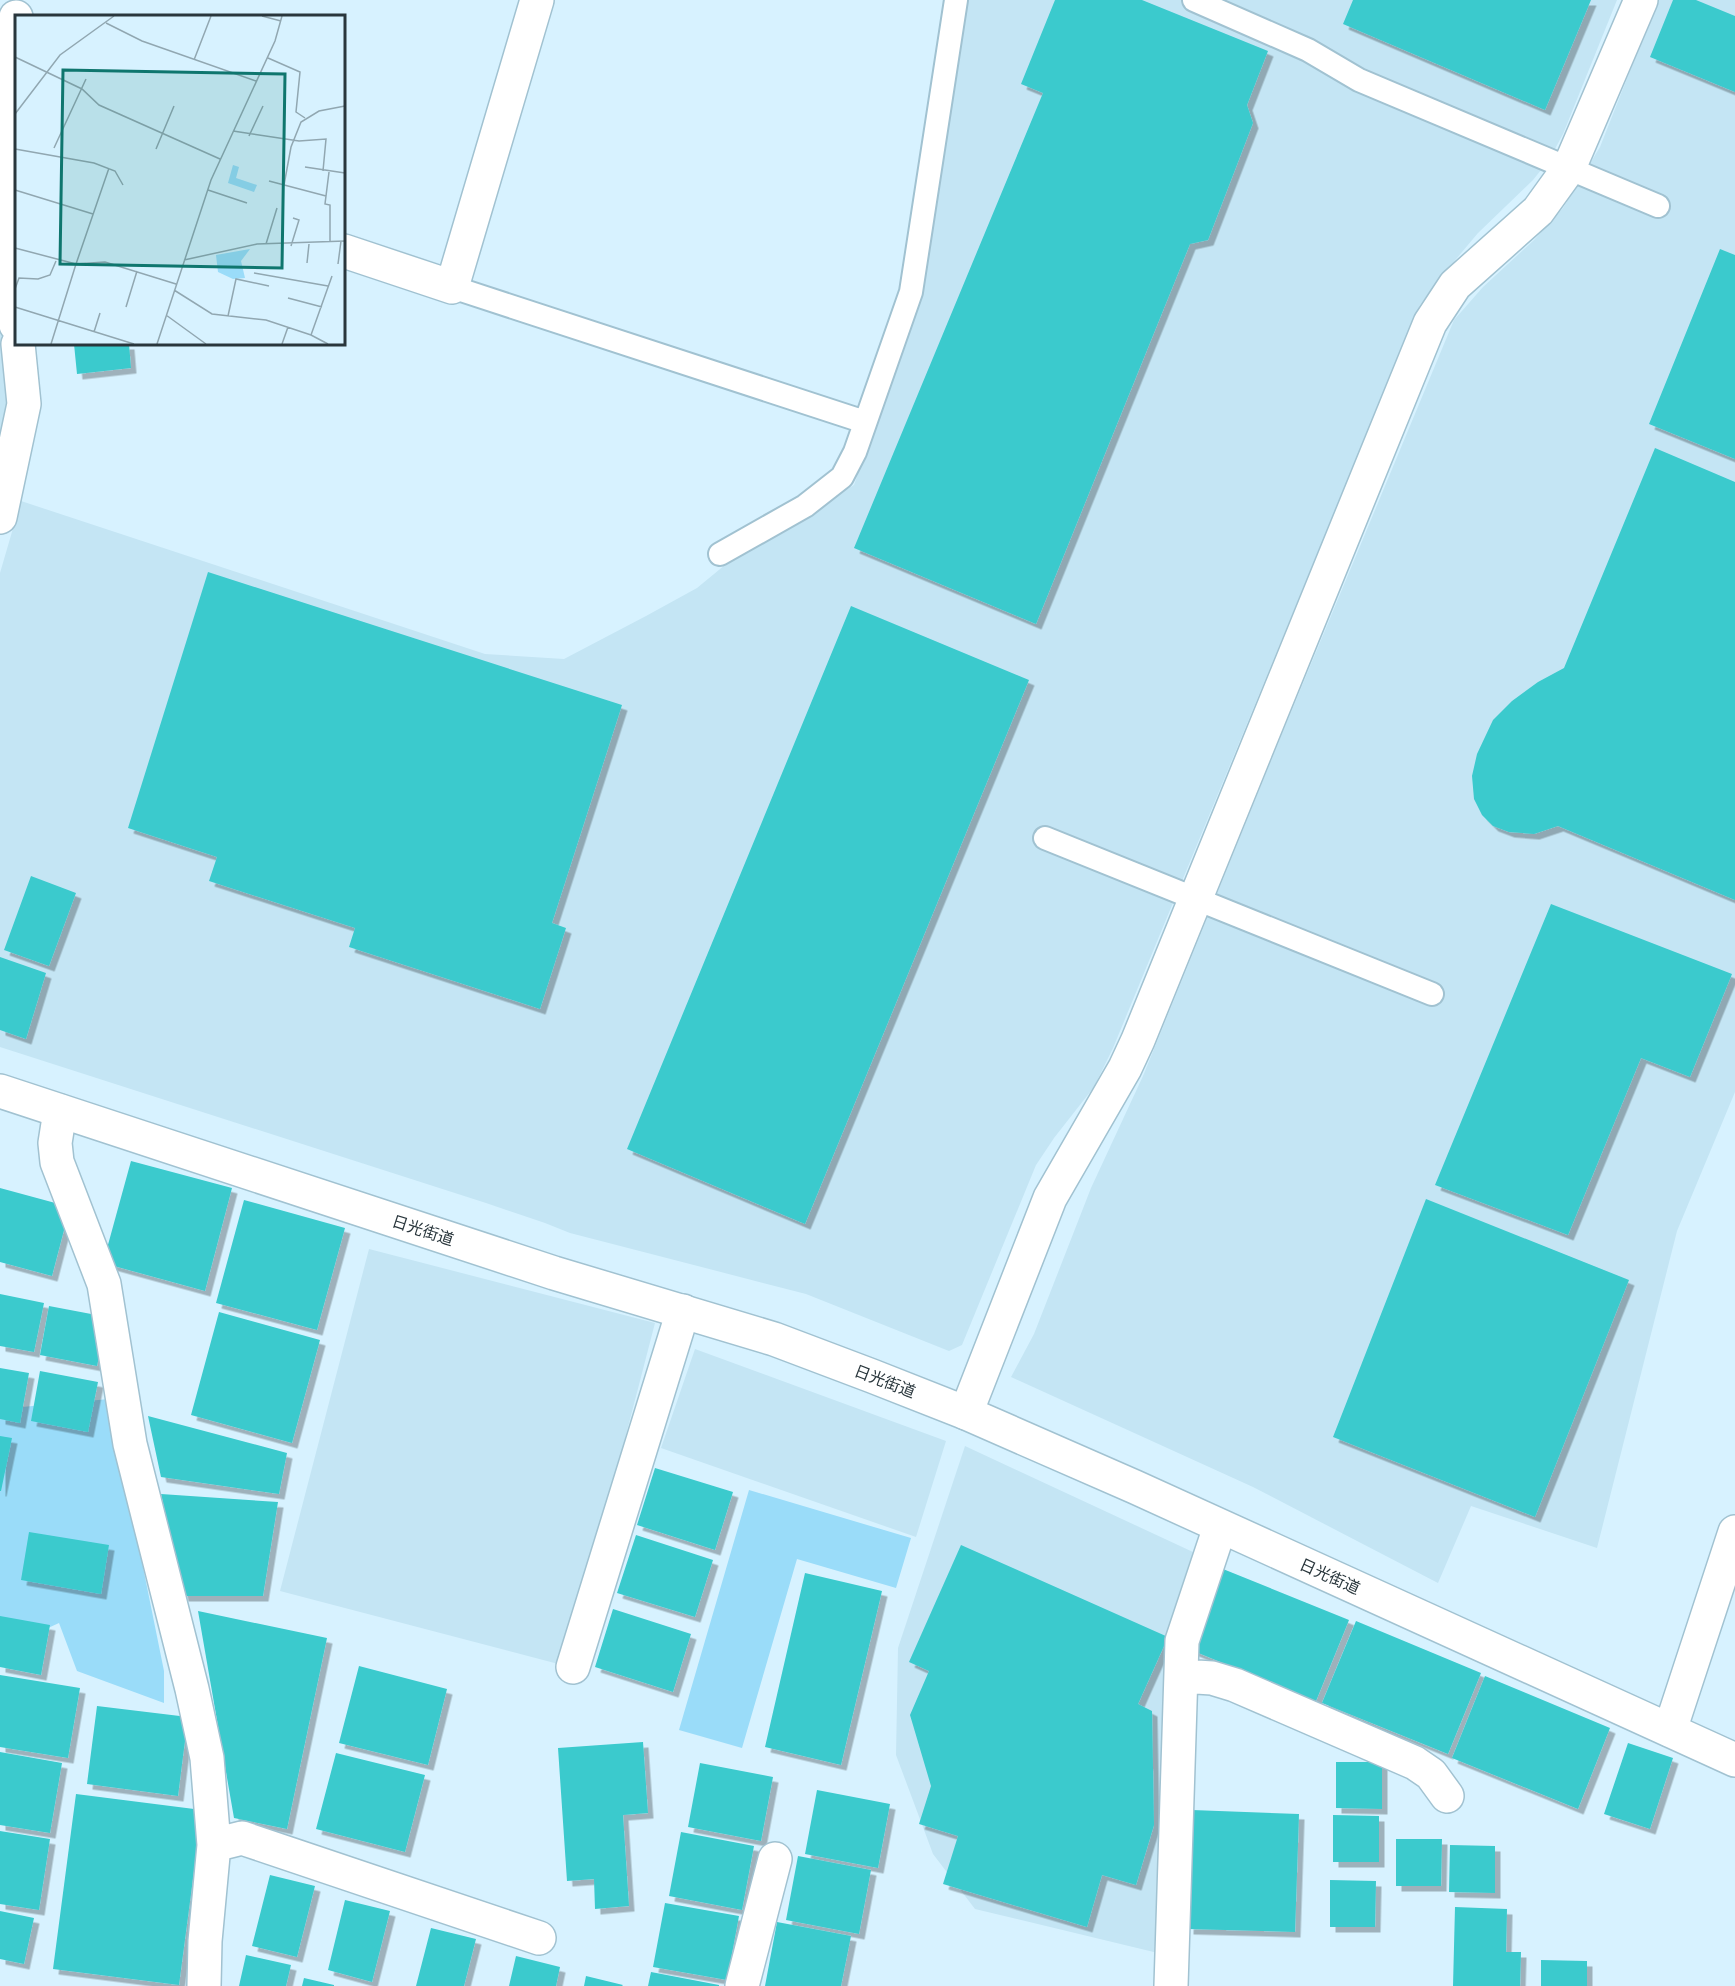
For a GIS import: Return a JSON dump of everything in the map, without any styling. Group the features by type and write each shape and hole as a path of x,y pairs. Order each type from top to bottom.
{"street":[{"path":"16,15 20,0"},
{"path":"345,251 452,287 537,0"},
{"path":"966,1413 1050,1198 1125,1068 1430,323 1455,285 1538,211 1569,168 1641,0"},
{"path":"15,23 0,142 15,314"},
{"path":"0,142 15,147"},
{"path":"0,517 24,404 18,345"},
{"name":"日光街道","path":"0,1091 544,1269 774,1340 966,1413 1135,1487 1735,1760"},
{"path":"60,1111 55,1143 57,1161 104,1284 130,1444 192,1689 207,1758 214,1845 205,1941 204,1986"},
{"path":"573,1667 683,1311"},
{"path":"1171,1986 1182,1641 1220,1527"},
{"path":"1670,1730 1735,1532"},
{"path":"1181,1677 1212,1678 1235,1685 1415,1763 1431,1774 1447,1796"},
{"path":"214,1845 242,1838 539,1938"},
{"path":"742,1986 775,1859"}],"lane":[{"path":"720,554 805,506 842,477 855,452 911,292 956,0"},
{"path":"1194,0 1308,50 1359,80 1658,206"},
{"path":"452,287 865,422"},
{"path":"1045,838 1432,994"}],"shaded area":[{"path":"968,0 1617,0 1563,134 1549,160 1533,180 1478,233 1420,305 1113,1048 1094,1087 1036,1165 962,1345 949,1351 806,1294 570,1233 486,1203 0,1047 0,573 21,501 485,654 564,659 646,616 697,588 731,560 854,485 917,306"},
{"path":"1658,0 1735,0 1735,1092 1677,1231 1597,1548 1471,1506 1438,1583 1253,1487 1011,1377 1034,1334 1091,1188 1143,1076 1454,320 1483,287 1534,240 1563,208 1600,147"},
{"path":"0,277 12,384 0,478"},
{"path":"369,1249 655,1323 566,1666 280,1591"},
{"path":"695,1349 946,1441 916,1537 661,1448"},
{"path":"109,1399 164,1671 164,1703 77,1671 59,1623 0,1650 0,1409"},
{"path":"965,1446 1193,1552 1172,1673 1162,1954 975,1909 933,1854 896,1755 898,1648"},
{"path":"749,1490 911,1538 896,1588 797,1559 742,1748 679,1730"}],"building":[{"path":"1055,0 1142,0 1268,51 1247,105 1253,123 1208,240 1190,244 1036,624 854,548 1043,93 1021,84"},
{"path":"1353,0 1591,0 1545,110 1343,24"},
{"path":"1673,0 1696,0 1735,16 1735,92 1650,57"},
{"path":"1720,249 1735,255 1735,459 1649,424"},
{"path":"74,345 129,345 131,368 77,374"},
{"path":"1655,448 1735,482 1735,900 1558,826 1534,834 1509,832 1493,826 1482,815 1474,799 1472,776 1477,754 1493,720 1512,701 1538,682 1564,668"},
{"path":"208,572 622,705 552,923 566,928 540,1009 349,947 355,928 209,881 217,857 128,828"},
{"path":"851,606 1029,680 805,1224 627,1149"},
{"path":"31,876 76,893 49,966 4,950"},
{"path":"1551,904 1732,974 1690,1077 1641,1058 1568,1235 1435,1185"},
{"path":"0,957 46,973 26,1039 0,1030"},
{"path":"131,1161 232,1188 205,1291 103,1263"},
{"path":"0,1188 70,1207 52,1276 0,1262"},
{"path":"1426,1199 1629,1280 1535,1517 1333,1437"},
{"path":"244,1200 345,1228 317,1330 216,1303"},
{"path":"0,1294 44,1303 34,1352 0,1346"},
{"path":"49,1306 107,1317 97,1366 40,1355"},
{"path":"219,1312 320,1340 292,1443 191,1415"},
{"path":"0,1368 29,1373 20,1423 0,1419"},
{"path":"40,1371 98,1382 88,1432 31,1421"},
{"path":"148,1416 287,1453 279,1494 161,1477"},
{"path":"0,1436 12,1438 1,1491 0,1491"},
{"path":"655,1468 733,1492 715,1550 637,1525"},
{"path":"161,1494 278,1502 263,1596 183,1596"},
{"path":"29,1532 109,1545 101,1594 21,1580"},
{"path":"636,1535 713,1560 695,1617 617,1593"},
{"path":"961,1545 1168,1637 1138,1704 1152,1711 1154,1825 1136,1885 1102,1875 1087,1927 943,1884 958,1836 919,1824 931,1786 910,1715 929,1671 909,1662"},
{"path":"1223,1569 1349,1620 1316,1701 1191,1650"},
{"path":"805,1573 882,1591 841,1765 765,1747"},
{"path":"613,1609 691,1634 673,1692 595,1667"},
{"path":"198,1611 327,1638 287,1829 234,1818"},
{"path":"0,1616 50,1625 41,1675 0,1667"},
{"path":"1356,1621 1481,1673 1448,1754 1322,1703"},
{"path":"359,1666 447,1689 428,1765 339,1743"},
{"path":"0,1675 80,1688 68,1758 0,1747"},
{"path":"1485,1676 1610,1728 1578,1809 1452,1758"},
{"path":"97,1706 188,1717 178,1796 87,1784"},
{"path":"643,1742 648,1813 623,1815 629,1906 595,1909 594,1879 567,1881 558,1748"},
{"path":"1628,1743 1673,1758 1650,1829 1604,1814"},
{"path":"0,1752 62,1763 50,1833 0,1825"},
{"path":"336,1753 425,1775 405,1852 316,1829"},
{"path":"1336,1762 1382,1762 1382,1809 1336,1808"},
{"path":"700,1763 773,1777 761,1841 688,1827"},
{"path":"817,1790 890,1804 878,1868 805,1854"},
{"path":"76,1794 202,1810 179,1985 53,1969"},
{"path":"1192,1810 1299,1814 1295,1932 1188,1929"},
{"path":"1333,1815 1379,1816 1379,1862 1333,1862"},
{"path":"0,1831 50,1839 39,1910 0,1904"},
{"path":"681,1832 754,1846 742,1910 669,1896"},
{"path":"1396,1839 1442,1839 1441,1886 1396,1886"},
{"path":"1450,1845 1495,1846 1495,1893 1449,1892"},
{"path":"798,1856 871,1870 859,1934 786,1920"},
{"path":"270,1875 315,1886 297,1957 252,1946"},
{"path":"1330,1880 1376,1881 1375,1927 1330,1927"},
{"path":"345,1900 390,1911 372,1982 328,1970"},
{"path":"665,1903 739,1916 727,1980 653,1967"},
{"path":"1455,1907 1507,1909 1506,1952 1521,1952 1520,1986 1453,1986"},
{"path":"0,1911 34,1918 24,1964 0,1959"},
{"path":"777,1922 851,1936 841,1986 765,1986"},
{"path":"431,1928 476,1939 464,1986 416,1986"},
{"path":"246,1955 291,1965 286,1986 239,1986"},
{"path":"516,1956 560,1967 556,1986 509,1986"},
{"path":"1541,1960 1587,1961 1587,1986 1541,1986"},
{"path":"651,1972 719,1985 719,1986 648,1986"},
{"path":"586,1976 623,1985 584,1986"},
{"path":"304,1978 334,1985 334,1986 302,1986"}]}
